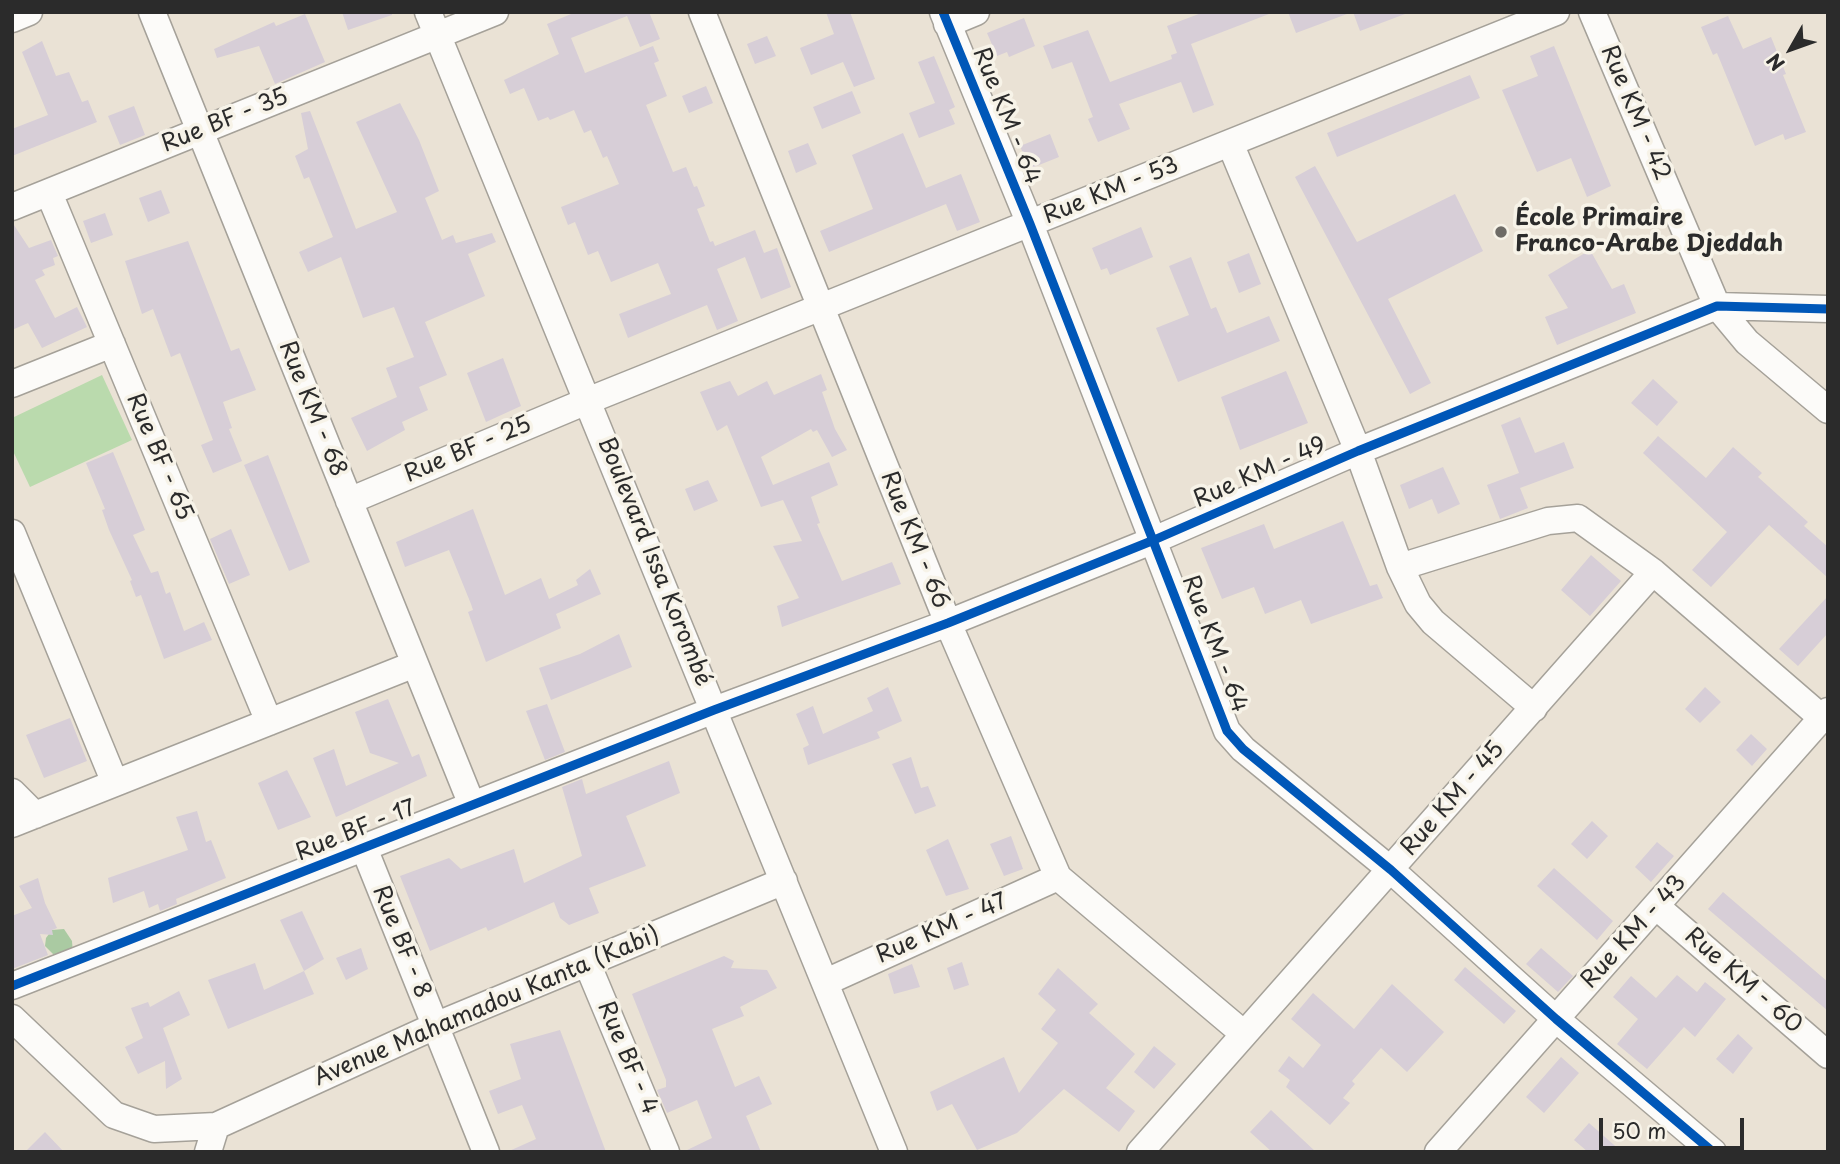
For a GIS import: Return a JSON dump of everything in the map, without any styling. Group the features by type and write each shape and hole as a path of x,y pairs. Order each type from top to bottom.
{"street":[{"path":"12,19 29,12"},
{"name":"Rue KM - 68","path":"152,12 472,806"},
{"name":"Rue BF - 35","path":"12,207 200,131 433,24 495,12"},
{"name":"Rue KM - 66","path":"702,12 948,623 1058,877 1244,1034"},
{"path":"945,18 976,12"},
{"name":"Rue KM - 53","path":"587,401 820,310 1556,12"},
{"name":"Rue KM - 42","path":"1592,12 1717,306 1746,342 1828,410"},
{"name":"Rue KM - 64","path":"945,18 1030,224 1227,731 1243,749 1391,870 1556,1019 1713,1152"},
{"name":"Boulevard Issa Korombé","path":"433,24 894,1152"},
{"path":"1230,143 1358,451 1401,567 1418,604 1433,622 1534,708"},
{"name":"Rue BF - 65","path":"49,192 268,722"},
{"name":"Rue KM - 49","path":"714,710 948,623 1154,540 1358,451 1717,306 1828,309"},
{"path":"12,384 112,344"},
{"name":"Rue BF - 25","path":"349,501 587,401"},
{"path":"1401,567 1548,521 1578,518 1653,572 1825,714"},
{"path":"12,533 115,783"},
{"name":"Rue KM - 45","path":"1140,1152 1653,572"},
{"path":"12,792 24,819 415,664"},
{"name":"Rue BF - 17","path":"12,986 714,710"},
{"name":"Rue KM - 43","path":"1438,1152 1825,714"},
{"name":"Rue BF - 8","path":"364,848 486,1152"},
{"name":"Rue KM - 47","path":"826,982 1058,877"},
{"name":"Avenue Mahamadou Kanta (Kabi)","path":"216,1126 435,1026 784,881"},
{"name":"Rue KM - 60","path":"1657,906 1828,1055"},
{"name":"Rue BF - 4","path":"587,963 666,1152"},
{"path":"12,1018 114,1115 155,1129 216,1126 208,1152"}],"green space":[{"path":"102,375 132,440 30,487 12,449 12,418"},
{"path":"64,929 72,941 73,954 57,958 45,946 46,938 52,930"}],"building":[{"path":"342,12 392,12 392,15 348,30"},
{"path":"576,12 649,12 660,39 640,47 627,16 571,38 585,73 653,46 659,61 654,63 667,96 646,105 673,172 686,167 694,187 697,186 705,206 697,209 710,242 713,241 715,246 755,230 764,253 777,248 791,287 761,299 745,257 717,269 738,321 717,330 707,305 628,338 619,314 671,294 658,263 611,282 598,251 588,255 575,222 568,225 561,207 619,184 607,156 603,158 591,130 584,133 574,110 550,120 548,117 538,121 524,88 510,94 504,80 559,54 547,24"},
{"path":"826,12 850,12 875,79 854,87 843,62 811,75 800,48 834,34"},
{"path":"1204,12 1269,14 1191,44 1214,105 1193,113 1181,82 1119,104 1130,129 1098,142 1088,119 1093,117 1072,62 1052,69 1043,46 1088,30 1110,82 1172,59 1171,55 1177,53 1167,26"},
{"path":"1288,12 1347,12 1347,14 1296,33"},
{"path":"1353,12 1405,12 1405,14 1360,31"},
{"path":"305,14 325,62 275,84 259,46 217,58 214,49 274,22 276,26"},
{"path":"1728,16 1743,49 1771,37 1806,132 1785,140 1783,134 1755,146 1717,53 1713,55 1701,27"},
{"path":"1024,18 1035,46 1009,57 1007,52 997,56 987,33"},
{"path":"767,36 776,56 755,64 747,44"},
{"path":"42,41 56,76 69,72 82,102 88,100 97,122 12,156 12,129 48,115 22,52"},
{"path":"1554,46 1611,186 1587,197 1571,158 1537,172 1502,90 1538,76 1530,56"},
{"path":"934,56 955,107 949,110 955,124 919,138 909,113 935,103 918,62"},
{"path":"1470,75 1480,98 1337,157 1327,133"},
{"path":"706,86 713,103 689,113 682,96"},
{"path":"852,91 861,113 822,129 813,107"},
{"path":"400,103 419,140 439,191 425,198 442,240 453,235 456,243 492,233 496,242 468,254 485,296 425,322 447,375 419,387 428,410 402,422 405,430 367,451 351,418 397,397 386,368 414,357 394,307 363,318 341,257 308,272 299,252 333,237 309,177 304,179 295,156 308,149 301,113 310,111 356,229 397,212 356,122"},
{"path":"134,106 145,135 120,145 108,116"},
{"path":"903,133 926,188 961,174 980,222 957,231 946,204 829,252 820,231 873,209 852,155"},
{"path":"1050,134 1059,157 1029,169 1020,146"},
{"path":"808,143 817,164 796,173 788,151"},
{"path":"1315,166 1357,242 1455,194 1483,251 1388,299 1431,383 1410,394 1295,177"},
{"path":"161,190 170,213 148,222 139,198"},
{"path":"105,213 113,235 91,243 83,221"},
{"path":"12,222 29,248 51,240 58,256 53,258 55,265 42,270 45,275 35,280 55,318 77,307 87,327 42,348 28,323 12,330"},
{"path":"1141,227 1153,257 1110,275 1107,268 1101,270 1092,248"},
{"path":"188,241 231,351 239,348 256,390 223,402 232,428 229,429 242,461 213,473 201,445 213,440 180,353 171,357 153,309 142,314 125,261"},
{"path":"1590,250 1612,289 1624,284 1636,313 1557,345 1545,317 1568,308 1548,275"},
{"path":"1249,253 1261,284 1239,293 1227,262"},
{"path":"1191,257 1211,309 1216,307 1227,333 1269,316 1280,341 1178,382 1156,328 1189,315 1169,266"},
{"path":"503,358 521,406 486,422 467,373"},
{"path":"1286,371 1308,423 1240,450 1221,397"},
{"path":"821,374 827,390 822,392 835,429 847,450 832,457 817,430 813,432 811,429 761,457 773,485 829,462 838,485 811,497 820,523 817,524 842,581 892,562 901,584 782,627 777,606 799,598 773,546 802,541 783,500 761,507 727,425 717,431 700,392 730,381 738,396 767,381 774,395"},
{"path":"1653,379 1678,402 1657,426 1631,403"},
{"path":"1520,417 1535,453 1564,442 1574,468 1520,488 1528,508 1500,519 1487,485 1519,473 1501,425"},
{"path":"1658,436 1706,478 1733,447 1762,473 1758,477 1808,522 1804,526 1828,547 1828,578 1769,525 1711,587 1692,570 1727,532 1643,453"},
{"path":"113,452 145,530 133,535 151,573 158,571 166,594 170,592 184,631 204,622 212,640 164,659 141,595 136,597 130,581 132,580 109,530 102,510 105,509 86,463"},
{"path":"268,455 310,562 289,571 244,465"},
{"path":"1443,467 1460,504 1438,514 1432,499 1409,509 1400,485"},
{"path":"708,480 718,501 694,511 685,489"},
{"path":"473,509 505,595 541,578 549,599 578,585 576,580 590,569 601,594 556,614 561,628 486,662 468,612 473,610 449,550 405,567 396,542"},
{"path":"1343,521 1370,586 1377,584 1383,598 1311,624 1301,600 1265,614 1254,587 1222,599 1201,548 1264,524 1274,549"},
{"path":"231,529 250,575 229,584 210,539"},
{"path":"1591,555 1621,581 1590,616 1561,590"},
{"path":"1828,596 1828,633 1798,666 1779,649"},
{"path":"619,634 632,667 551,700 539,668 580,654"},
{"path":"888,687 902,721 877,732 880,738 808,765 803,748 809,745 796,714 813,706 823,734 873,711 867,698"},
{"path":"1705,687 1721,702 1700,723 1685,709"},
{"path":"388,699 412,757 419,754 427,776 336,817 313,758 334,749 346,786 399,763 370,753 355,712"},
{"path":"547,704 565,752 545,760 526,711"},
{"path":"70,718 87,761 44,778 26,735"},
{"path":"1751,734 1767,749 1752,766 1736,750"},
{"path":"911,757 921,788 928,786 936,806 915,814 892,764"},
{"path":"669,761 680,793 626,816 646,866 589,888 599,913 569,925 560,918 554,902 488,931 486,927 430,951 400,876 449,858 461,869 514,849 524,883 582,856 562,787 582,779 586,794"},
{"path":"287,770 311,817 278,830 258,783"},
{"path":"197,811 206,842 211,840 226,878 176,899 177,904 160,911 158,904 149,908 144,891 113,903 108,878 188,850 176,817"},
{"path":"1592,821 1608,836 1587,859 1571,844"},
{"path":"1011,836 1023,869 1004,876 990,844"},
{"path":"948,839 969,889 946,896 926,850"},
{"path":"1657,842 1674,856 1651,882 1635,867"},
{"path":"1554,868 1613,921 1597,940 1537,886"},
{"path":"38,878 45,903 57,928 52,930 53,935 40,934 48,955 12,969 12,916 32,908 19,886"},
{"path":"1723,892 1828,982 1828,1011 1708,909"},
{"path":"302,911 324,959 304,971 280,920"},
{"path":"361,948 368,969 346,980 336,958"},
{"path":"1541,948 1573,976 1558,992 1526,964"},
{"path":"724,956 734,961 731,968 767,970 777,988 740,1007 744,1016 712,1029 735,1087 759,1076 772,1104 746,1116 761,1152 683,1152 712,1138 697,1100 667,1113 657,1090 666,1087 666,1080 632,994"},
{"path":"962,962 969,985 954,990 947,968"},
{"path":"255,963 264,990 304,971 314,994 228,1029 208,980"},
{"path":"912,964 920,987 894,994 888,974"},
{"path":"1465,967 1516,1011 1504,1024 1454,980"},
{"path":"1058,968 1098,1004 1089,1013 1135,1054 1106,1088 1135,1111 1119,1132 1064,1089 1017,1133 977,1150 952,1104 937,1111 930,1092 1004,1057 1019,1093 1058,1043 1041,1029 1056,1010 1038,994"},
{"path":"1677,975 1697,992 1705,982 1726,999 1695,1037 1684,1027 1647,1069 1617,1044 1638,1019 1613,997 1631,976 1656,998"},
{"path":"1392,984 1444,1032 1407,1072 1381,1048 1352,1081 1355,1084 1343,1098 1350,1103 1330,1125 1286,1087 1290,1080 1278,1071 1289,1056 1303,1068 1321,1045 1291,1019 1313,993 1354,1029"},
{"path":"179,991 190,1015 163,1028 182,1079 166,1089 165,1061 138,1074 125,1047 143,1038 131,1008 148,1002 150,1007"},
{"path":"560,1030 606,1152 507,1152 536,1139 522,1105 498,1114 489,1091 521,1079 510,1044"},
{"path":"1738,1034 1753,1048 1733,1074 1716,1059"},
{"path":"1154,1046 1176,1064 1154,1089 1134,1072"},
{"path":"1561,1057 1579,1073 1544,1113 1526,1097"},
{"path":"1271,1110 1316,1152 1272,1152 1250,1132"},
{"path":"1589,1123 1622,1152 1588,1152 1574,1140"},
{"path":"45,1132 64,1152 25,1152"}],"cycle path":[{"path":"943,12 1030,224 1227,731 1243,749 1391,870 1556,1019 1713,1152"},
{"path":"12,986 714,710 948,623 1154,540 1358,451 1717,306 1828,309"}],"place":[{"name":"École Primaire Franco-Arabe Djeddah","path":"1501,232"}]}
